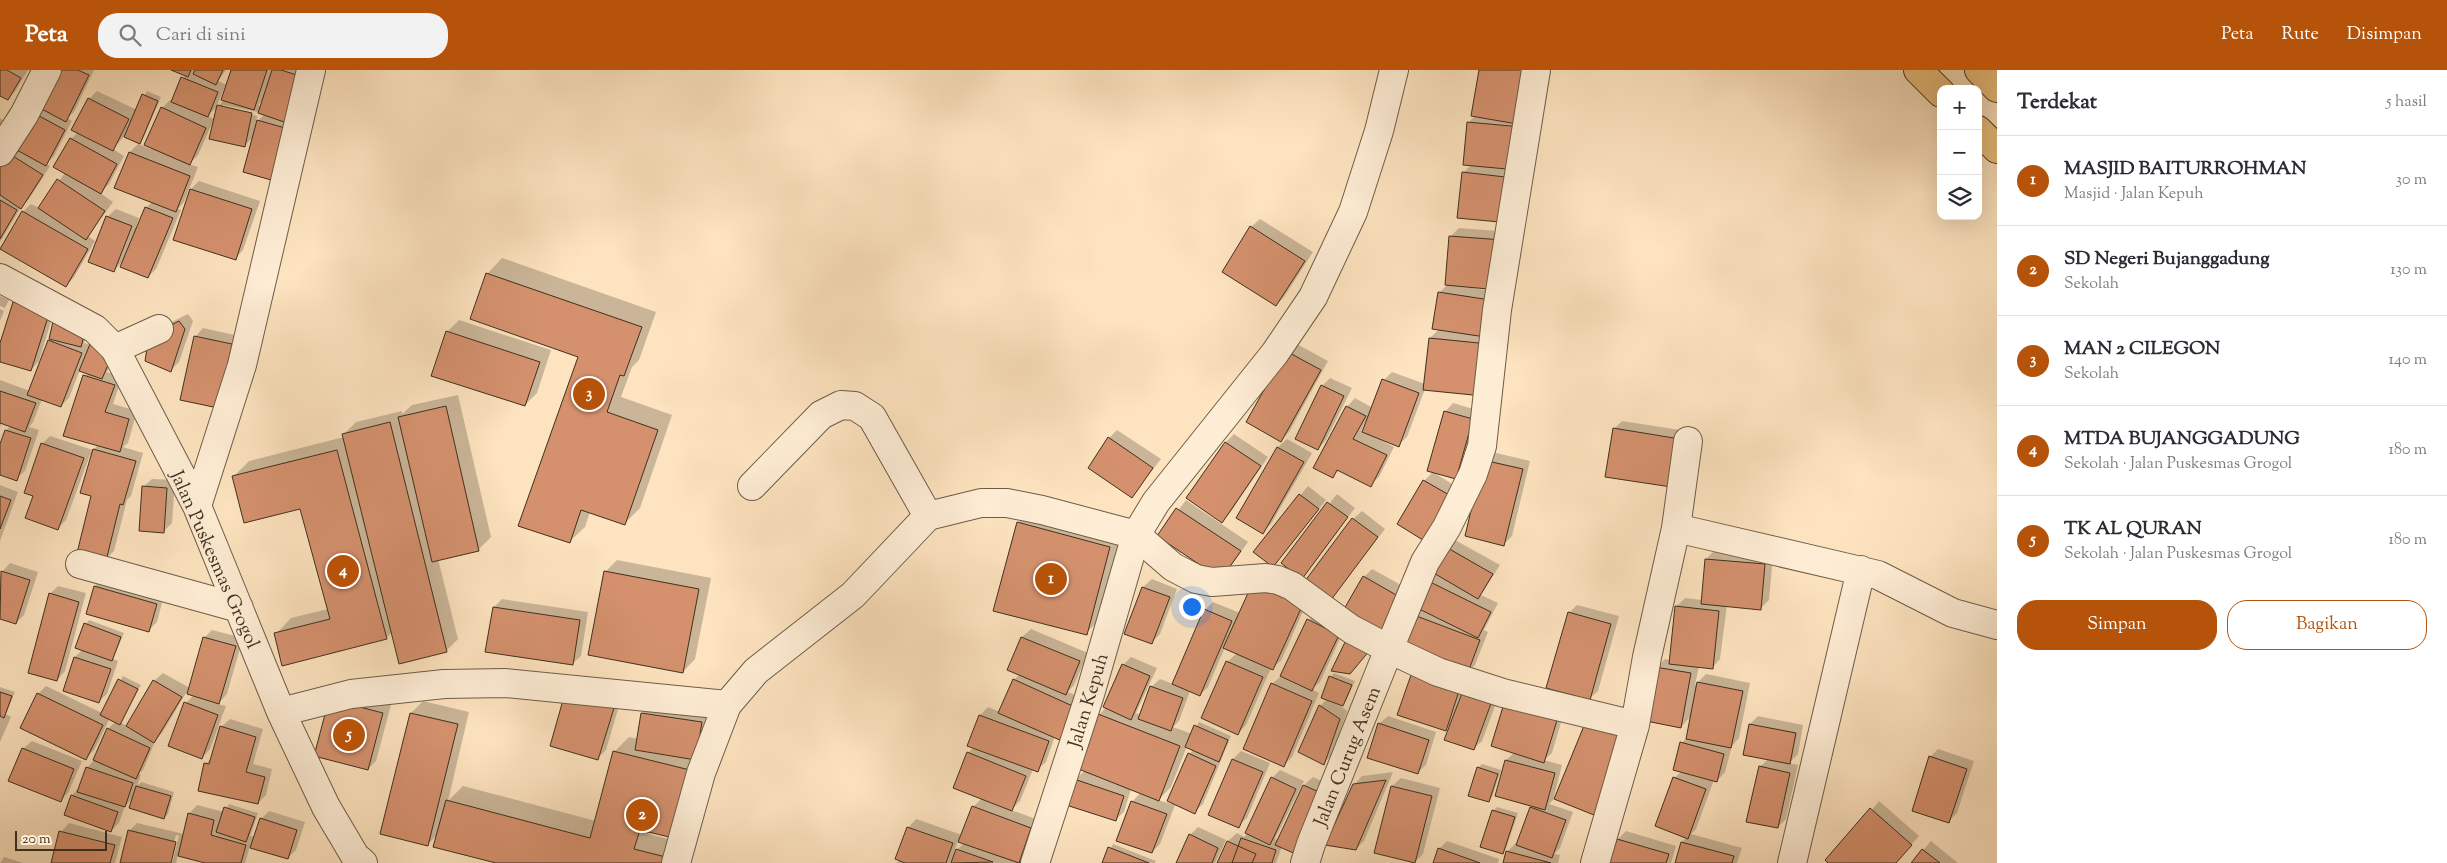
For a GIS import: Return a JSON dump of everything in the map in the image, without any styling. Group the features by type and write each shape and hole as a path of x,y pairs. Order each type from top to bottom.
{"highway":[{"path":"1918,70 1937,89"},
{"path":"1979,70 1997,88"},
{"path":"1982,134 1997,149"}],"street":[{"path":"0,152 24,115 47,70"},
{"path":"197,506 242,365 311,70"},
{"name":"Jalan Kepuh","path":"1035,863 1090,694 1136,535 1156,502 1275,353 1313,297 1353,212 1379,131 1394,70"},
{"name":"Jalan Curug Asem","path":"1305,863 1310,844 1425,562 1447,527 1473,474 1482,446 1497,310 1536,70"},
{"name":"Jalan Puskesmas Grogol","path":"0,278 95,329 115,349 197,506 281,712 338,828 355,856 363,863"},
{"path":"115,349 159,329"},
{"path":"752,486 821,414 841,405 855,406 872,417 928,516"},
{"path":"1595,863 1635,725 1647,657 1676,528 1688,440"},
{"path":"676,863 701,773 727,705 756,671 853,595 928,516 981,503 1007,503 1042,510 1136,535 1173,567 1196,579 1212,582 1266,578 1278,580 1292,586 1351,629 1438,672 1503,693 1635,725"},
{"path":"1676,528 1861,570 1894,582 1953,613 1997,626"},
{"path":"80,564 239,608"},
{"path":"1792,863 1861,570"},
{"path":"281,712 351,694 444,684 505,683 727,705"}],"building":[{"path":"0,70 7,70 21,78 8,100 0,96"},
{"path":"54,70 78,70 89,75 66,122 36,106"},
{"path":"171,70 191,70 188,77"},
{"path":"195,70 223,70 216,85 193,74"},
{"path":"231,70 267,70 254,110 221,100"},
{"path":"272,70 281,70 303,77 287,123 258,113"},
{"path":"1479,70 1526,70 1517,124 1471,116"},
{"path":"181,77 218,92 208,117 171,102"},
{"path":"142,94 158,101 140,144 124,137"},
{"path":"88,98 129,119 113,151 71,130"},
{"path":"217,105 252,113 245,147 209,139"},
{"path":"161,107 206,128 190,165 144,145"},
{"path":"32,112 65,130 46,166 13,148"},
{"path":"257,120 285,128 271,180 243,172"},
{"path":"1467,122 1522,127 1518,170 1463,165"},
{"path":"70,138 117,164 101,194 53,167"},
{"path":"5,151 43,175 21,209 0,195 0,159"},
{"path":"129,152 190,176 176,212 114,188"},
{"path":"1462,172 1514,178 1510,223 1457,218"},
{"path":"57,179 105,211 86,240 38,208"},
{"path":"190,189 252,209 236,260 173,240"},
{"path":"0,200 17,210 0,239"},
{"path":"145,207 173,218 148,278 120,267"},
{"path":"22,211 88,249 66,287 0,249"},
{"path":"106,216 132,226 114,272 88,262"},
{"path":"1250,226 1305,261 1276,306 1222,272"},
{"path":"1449,236 1503,240 1499,290 1445,285"},
{"path":"486,273 642,327 624,376 620,375 607,412 658,430 625,525 581,510 570,543 518,526 578,357 470,319"},
{"path":"1438,292 1497,301 1492,338 1432,329"},
{"path":"13,302 49,314 31,371 0,362 0,343"},
{"path":"54,317 87,325 81,347 49,339"},
{"path":"179,321 185,329 171,372 145,361 149,336"},
{"path":"446,331 540,362 525,406 431,376"},
{"path":"194,336 232,344 218,408 180,400"},
{"path":"1429,338 1489,344 1483,396 1423,390"},
{"path":"48,340 82,353 61,407 27,395"},
{"path":"90,344 113,353 102,379 79,371"},
{"path":"1286,351 1321,370 1281,442 1246,422"},
{"path":"83,375 115,385 105,412 129,419 120,452 63,436"},
{"path":"1382,379 1419,393 1399,447 1362,432"},
{"path":"1321,385 1344,396 1318,450 1295,439"},
{"path":"0,391 36,403 25,432 0,423"},
{"path":"446,406 479,551 432,562 398,417"},
{"path":"1346,406 1366,416 1353,439 1387,455 1371,487 1337,470 1333,478 1313,468"},
{"path":"1444,411 1473,419 1456,479 1427,471"},
{"path":"390,422 447,652 399,664 342,434"},
{"path":"1613,428 1686,440 1678,488 1605,477"},
{"path":"5,430 31,438 17,481 0,475 0,444"},
{"path":"1108,437 1153,468 1132,498 1088,468"},
{"path":"1225,442 1261,466 1222,523 1186,498"},
{"path":"41,443 84,458 58,530 25,518 33,496 24,493"},
{"path":"1277,447 1304,462 1263,534 1236,518"},
{"path":"93,449 136,461 123,505 120,504 106,561 77,553 91,496 80,493"},
{"path":"337,450 387,639 282,666 274,633 330,619 300,509 244,523 232,476"},
{"path":"1483,460 1523,469 1504,546 1465,536"},
{"path":"1423,480 1458,500 1431,545 1397,524"},
{"path":"142,486 167,488 164,533 139,531"},
{"path":"1299,494 1319,509 1273,567 1253,552"},
{"path":"0,496 11,500 0,529"},
{"path":"1327,502 1348,517 1302,579 1281,563"},
{"path":"1176,508 1241,551 1221,579 1157,536"},
{"path":"1352,518 1378,537 1328,604 1302,585"},
{"path":"1017,522 1110,547 1087,635 993,611"},
{"path":"1446,547 1493,574 1478,599 1432,572"},
{"path":"1705,559 1765,564 1761,610 1701,604"},
{"path":"1,571 30,580 16,624 0,619"},
{"path":"604,571 699,589 683,673 588,655"},
{"path":"1363,576 1405,600 1381,640 1340,616"},
{"path":"1424,579 1491,612 1478,638 1411,605"},
{"path":"1254,580 1304,602 1273,670 1223,648"},
{"path":"94,586 157,604 149,632 86,614"},
{"path":"1142,587 1170,597 1152,644 1124,634"},
{"path":"49,593 79,602 57,681 28,673"},
{"path":"1675,606 1719,611 1713,669 1669,664"},
{"path":"493,607 580,620 573,665 485,652"},
{"path":"1204,609 1232,621 1200,696 1172,684"},
{"path":"1568,612 1611,624 1590,700 1546,688"},
{"path":"1411,614 1480,640 1467,675 1398,648"},
{"path":"1307,619 1339,635 1312,691 1280,676"},
{"path":"84,623 121,637 112,661 75,648"},
{"path":"1348,636 1370,650 1350,674 1331,671"},
{"path":"203,637 236,646 219,704 187,694"},
{"path":"1021,637 1080,661 1066,695 1007,670"},
{"path":"74,657 111,669 99,703 63,691"},
{"path":"1226,661 1263,677 1238,735 1201,718"},
{"path":"1122,664 1150,676 1131,720 1103,707"},
{"path":"1655,667 1691,673 1681,728 1646,721"},
{"path":"1411,675 1459,691 1446,731 1397,715"},
{"path":"1329,676 1352,685 1343,706 1321,698"},
{"path":"118,679 138,689 120,725 100,715"},
{"path":"1013,679 1077,708 1062,741 998,713"},
{"path":"153,680 182,697 154,743 126,726"},
{"path":"1697,682 1743,691 1731,748 1686,739"},
{"path":"1271,683 1312,701 1284,767 1243,749"},
{"path":"1150,686 1183,698 1171,731 1138,719"},
{"path":"1464,688 1493,698 1474,750 1444,740"},
{"path":"0,692 12,696 4,718 0,716"},
{"path":"37,693 103,725 86,760 20,728"},
{"path":"565,693 614,708 598,760 550,746"},
{"path":"329,699 383,713 368,770 314,756"},
{"path":"1505,700 1558,717 1544,763 1491,746"},
{"path":"184,702 218,715 202,759 168,746"},
{"path":"1319,705 1340,719 1324,765 1298,752"},
{"path":"410,713 458,724 428,846 380,834"},
{"path":"641,713 702,722 696,760 635,750"},
{"path":"1098,714 1180,746 1159,801 1076,768"},
{"path":"979,715 1049,741 1038,772 967,746"},
{"path":"1588,716 1627,732 1594,815 1554,799"},
{"path":"1378,723 1429,740 1418,774 1367,758"},
{"path":"1749,724 1796,733 1790,764 1743,755"},
{"path":"1194,725 1228,740 1219,762 1185,747"},
{"path":"220,726 256,737 246,772 265,777 258,804 198,791 204,763 209,764"},
{"path":"107,728 150,748 136,779 93,760"},
{"path":"1680,742 1724,754 1717,782 1673,770"},
{"path":"22,748 74,769 61,802 8,781"},
{"path":"613,751 698,772 682,840 640,830 634,849 674,859 673,863 496,863 433,847 446,800 590,838"},
{"path":"967,752 1026,776 1012,811 953,788"},
{"path":"1188,753 1216,766 1195,814 1167,801"},
{"path":"1929,756 1967,769 1949,823 1912,811"},
{"path":"1232,759 1263,772 1239,828 1208,815"},
{"path":"1505,760 1555,773 1545,810 1495,796"},
{"path":"1759,766 1790,773 1778,828 1746,822"},
{"path":"86,767 133,783 125,807 77,792"},
{"path":"1477,767 1498,774 1489,802 1468,796"},
{"path":"1271,777 1296,789 1270,845 1245,833"},
{"path":"1673,777 1706,789 1688,839 1655,826"},
{"path":"1074,779 1124,796 1116,821 1066,805"},
{"path":"1386,780 1356,850 1325,845 1353,784"},
{"path":"1303,785 1326,795 1298,855 1275,845"},
{"path":"136,786 171,796 164,819 129,808"},
{"path":"1391,786 1432,796 1415,863 1374,853"},
{"path":"71,795 118,812 111,832 64,815"},
{"path":"1131,801 1167,814 1152,853 1116,841"},
{"path":"972,806 1031,828 1019,863 958,842"},
{"path":"224,807 255,817 246,842 216,832"},
{"path":"1530,807 1566,820 1552,858 1516,845"},
{"path":"1870,808 1912,845 1896,863 1828,863 1825,860"},
{"path":"1492,810 1515,817 1503,854 1480,847"},
{"path":"188,813 214,820 211,835 246,845 241,863 205,863 178,856"},
{"path":"260,818 297,830 288,859 250,848"},
{"path":"907,827 953,843 946,863 905,863 895,859"},
{"path":"128,830 176,842 171,863 120,863"},
{"path":"59,831 115,845 110,863 51,863"},
{"path":"1189,834 1218,848 1212,863 1176,863"},
{"path":"1241,838 1276,850 1272,863 1232,863"},
{"path":"1617,839 1669,854 1666,863 1609,863"},
{"path":"1227,841 1256,854 1252,863 1217,863"},
{"path":"1681,842 1734,856 1732,863 1675,863"},
{"path":"1108,847 1149,863 1102,863"},
{"path":"1438,848 1480,863 1433,863"},
{"path":"956,849 993,862 951,863"},
{"path":"1922,849 1940,863 1911,863"},
{"path":"1506,851 1551,863 1503,863"}],"place":[{"name":"MAN 2 CILEGON","path":"589,394"},
{"name":"MTDA BUJANGGADUNG","path":"343,571"},
{"name":"MASJID BAITURROHMAN","path":"1051,579"},
{"name":"TK AL QURAN","path":"349,735"},
{"name":"SD Negeri Bujanggadung","path":"642,815"}]}
